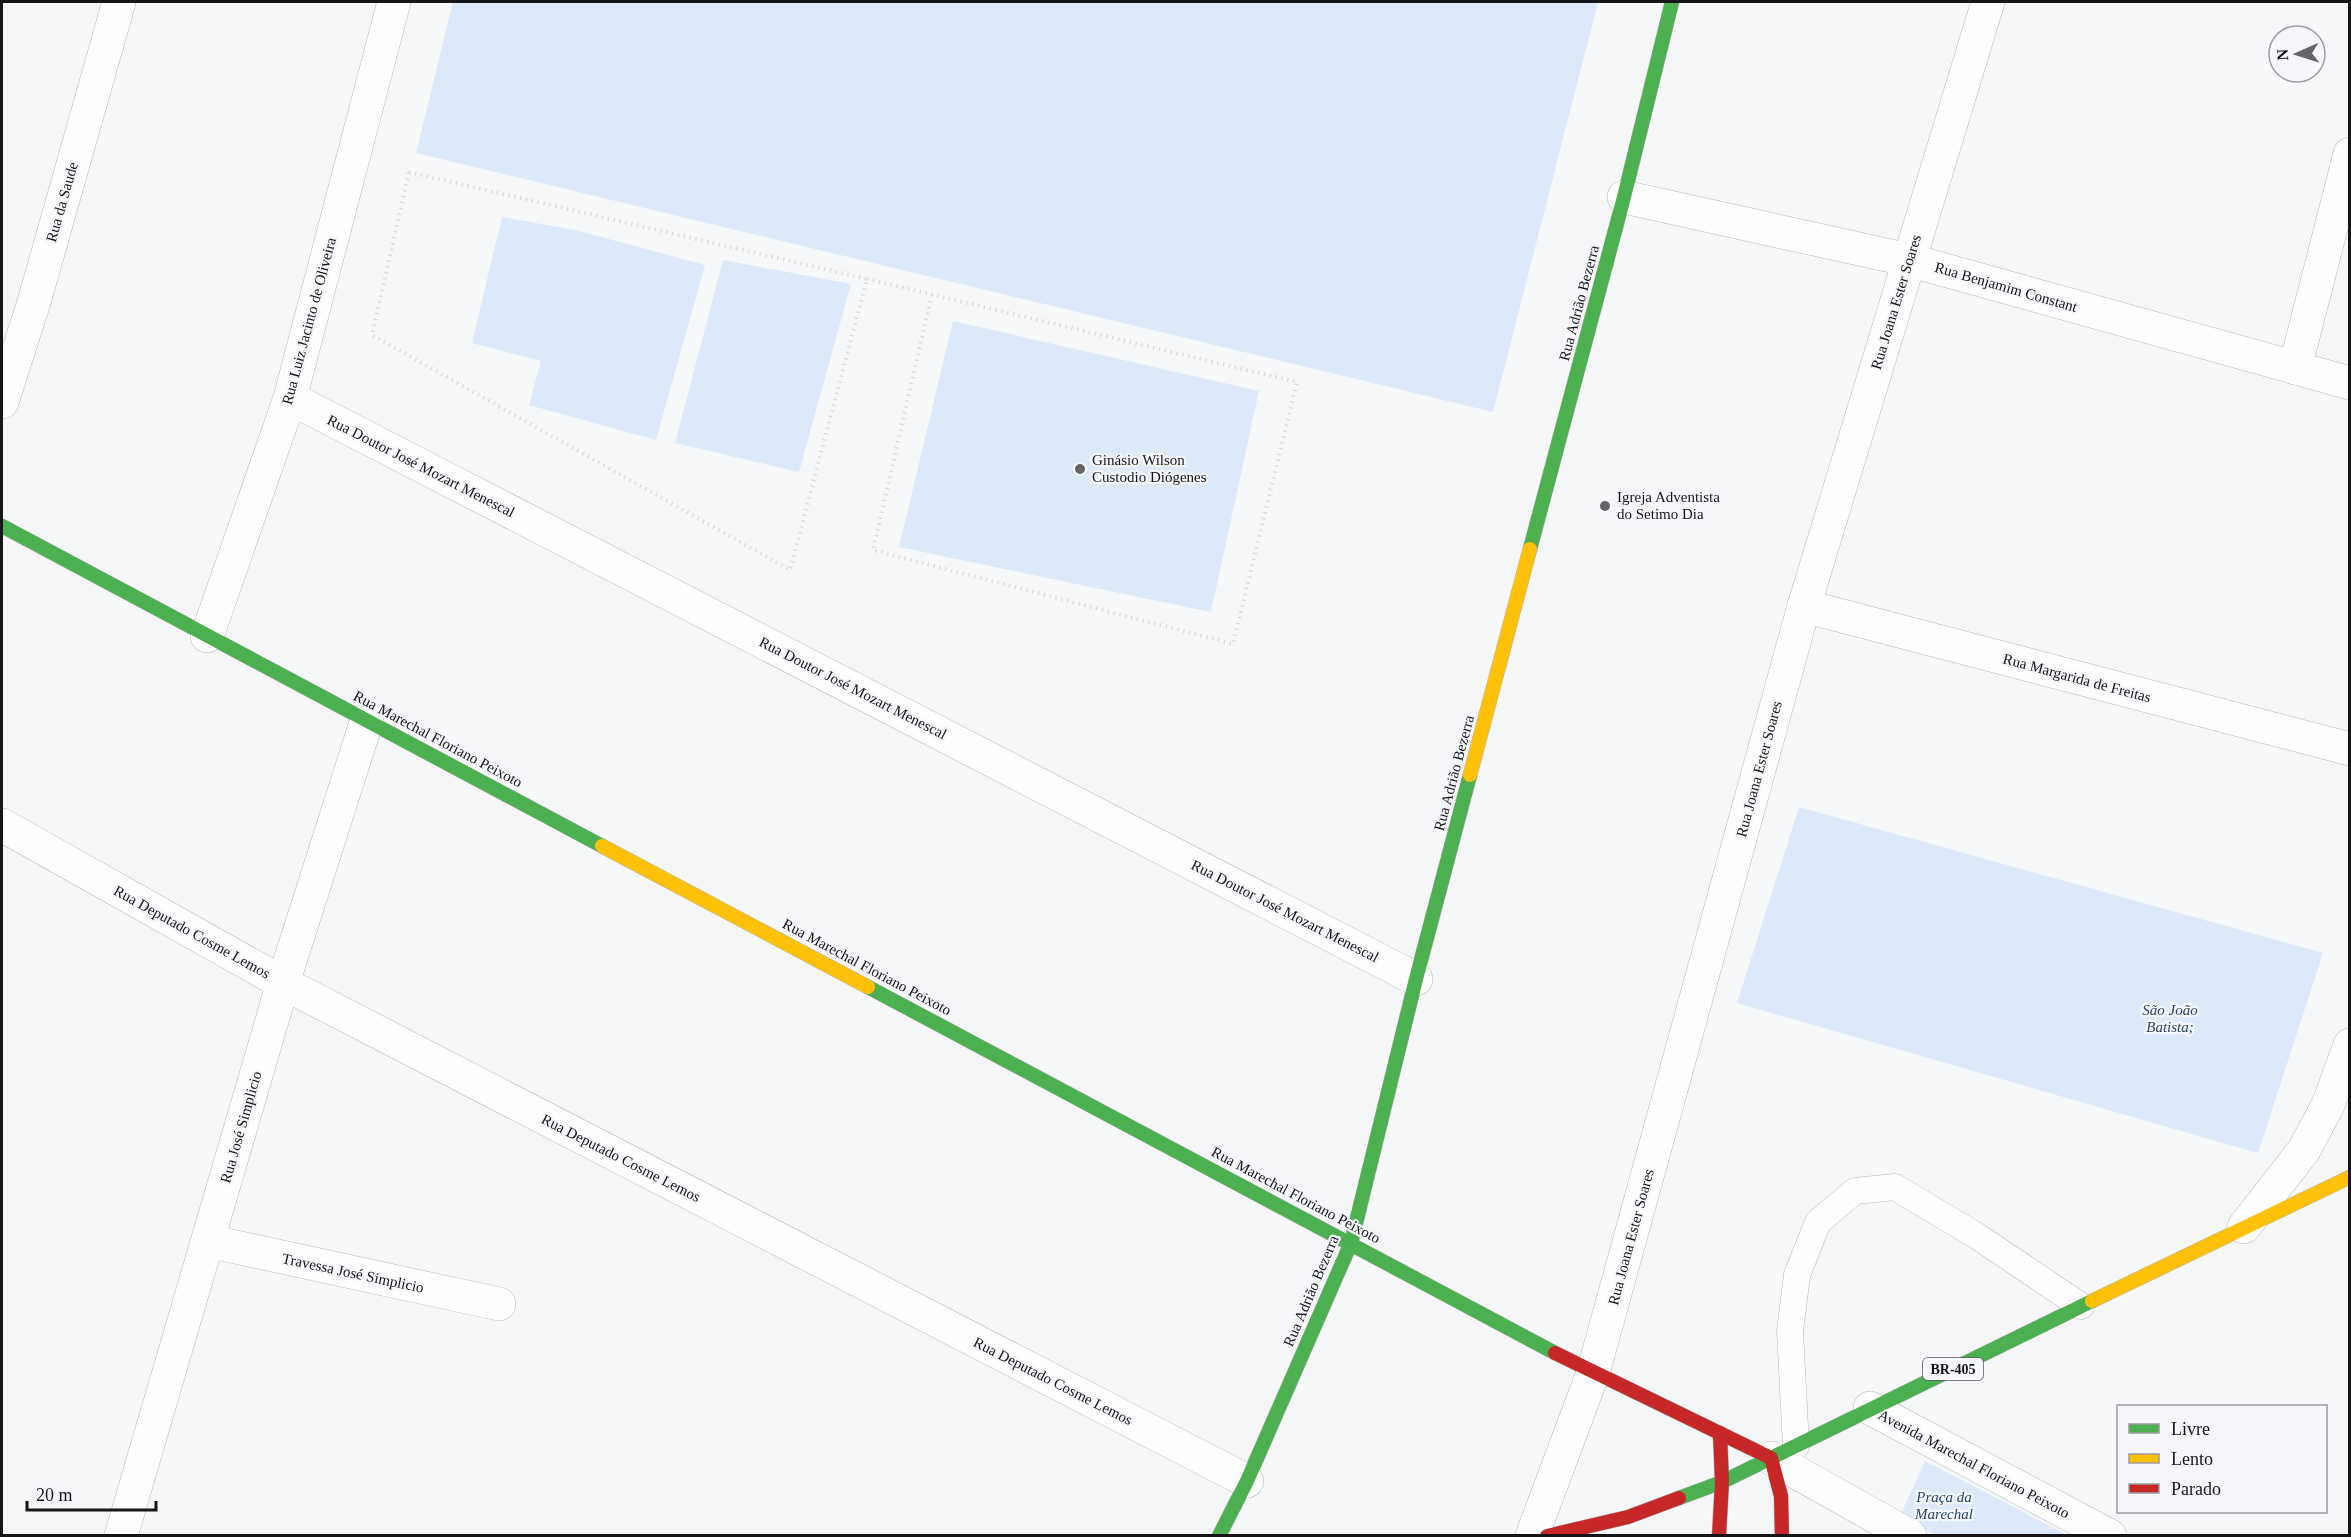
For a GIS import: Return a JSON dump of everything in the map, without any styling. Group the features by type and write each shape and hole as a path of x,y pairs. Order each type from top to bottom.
{"main road":[{"name":"Rua Adrião Bezerra","path":"1220,1536 1247,1481 1351,1243 1416,979 1624,197 1672,2"},
{"name":"Rua Marechal Floriano Peixoto","path":"2,526 1593,1373 1720,1433 1783,1452"},
{"name":"BR-405","path":"1547,1536 1628,1517 1722,1482 2244,1227 2345,1185"},
{"path":"1719,1536 1722,1482 1720,1433"},
{"path":"1782,1536 1780,1482 1783,1452"}],"street":[{"name":"Rua da Saude","path":"2,402 37,290 119,2"},
{"name":"Rua Luiz Jacinto de Oliveira","path":"207,636 290,398 394,2"},
{"name":"Rua Joana Ester Soares","path":"1532,1536 1593,1373 1804,606 1988,2"},
{"path":"2295,368 2349,154"},
{"name":"Rua Benjamim Constant","path":"1624,197 1909,260 2349,383"},
{"name":"Rua Doutor José Mozart Menescal","path":"290,398 1416,979"},
{"name":"Rua Margarida de Freitas","path":"1804,606 2349,750"},
{"name":"Rua José Simplicio","path":"121,1536 283,983 367,720"},
{"name":"Rua Deputado Cosme Lemos","path":"2,826 283,983 1247,1481"},
{"path":"2244,1227 2304,1150 2328,1105 2347,1061"},
{"name":"Travessa José Simplicio","path":"208,1241 499,1304"},
{"name":"Avenida Marechal Floriano Peixoto","path":"1870,1408 2110,1536"},
{"path":"1783,1452 1910,1536"}],"lane":[{"path":"1783,1452 1790,1331 1797,1275 1818,1222 1855,1191 1895,1188 1977,1236 2081,1306"}],"path":[{"path":"867,279 790,570 372,336 409,172 932,294 1297,382 1233,644 873,550 932,294"}],"green space":[{"path":"453,2 1598,2 1493,412 416,153"},
{"path":"502,217 579,231 705,265 656,440 529,405 541,361 472,343"},
{"path":"723,260 851,284 799,472 675,443"},
{"name":"Ginásio Wilson Custodio Diógenes","path":"953,321 1259,391 1211,612 899,547"},
{"name":"São João Batista;","path":"1799,807 2323,953 2258,1153 1737,1003"},
{"name":"Praça da Marechal","path":"1925,1461 2067,1535 1936,1535 1900,1516"}],"traffic: fast":[{"path":"1530,549 1624,197 1672,2"},
{"path":"2,526 602,846"},
{"path":"1219,1536 1247,1481 1351,1243 1416,979 1470,775"},
{"path":"868,987 1555,1353"},
{"path":"1679,1498 1722,1482 2092,1301"}],"traffic: slow":[{"path":"1470,775 1530,549"},
{"path":"602,846 868,987"},
{"path":"2092,1301 2350,1177"}],"traffic: jam":[{"path":"1555,1353 1771,1458 1781,1496 1782,1536"},
{"path":"1719,1536 1722,1482 1720,1433"},
{"path":"1547,1536 1628,1517 1679,1498"}],"place":[{"name":"Ginásio Wilson Custodio Diógenes","path":"1080,469"},
{"name":"Igreja Adventista do Setimo Dia","path":"1605,506"}]}
